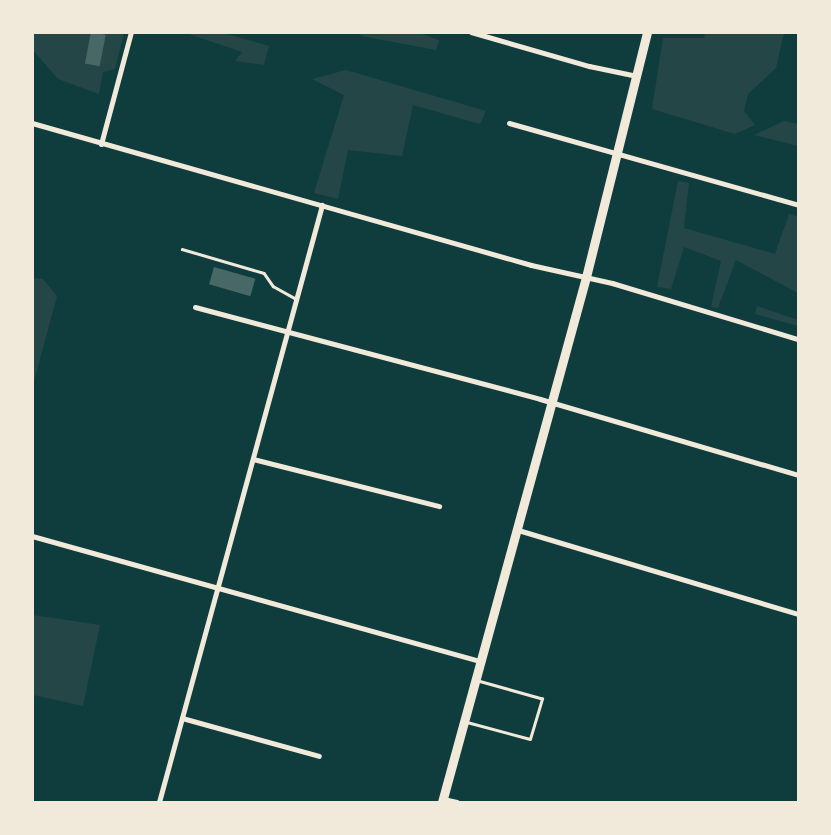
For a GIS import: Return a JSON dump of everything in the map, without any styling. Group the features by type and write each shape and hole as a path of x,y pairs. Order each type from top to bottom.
{"main road":[{"path":"442,800 483,662 553,403 619,152 647,32"}],"street":[{"path":"101,144 131,32"},
{"path":"471,32 589,66 638,76"},
{"path":"32,123 530,265 586,277 798,339"},
{"path":"509,123 619,152 798,205"},
{"path":"159,802 322,205"},
{"path":"195,307 619,421 798,476"},
{"path":"253,459 438,506"},
{"path":"518,530 798,614"},
{"path":"32,536 483,662"},
{"path":"182,718 319,756"},
{"path":"442,800 457,802"}],"lane":[{"path":"182,249 264,273 273,286 296,299"},
{"path":"466,721 530,739 542,699 477,681"}],"shaded area":[{"path":"705,32 784,33 776,68 748,94 744,111 755,125 735,134 652,109 663,38 704,38"},
{"path":"32,33 124,33 115,69 103,72 99,94 58,79 33,50"},
{"path":"186,33 224,33 269,46 264,65 235,61 242,52"},
{"path":"360,33 419,33 439,40 436,50 361,36"},
{"path":"346,70 486,111 480,124 413,105 402,156 348,150 338,199 314,193 344,95 312,79"},
{"path":"784,121 798,124 798,146 754,135"},
{"path":"678,181 689,183 684,228 775,254 789,214 798,217 798,293 736,260 718,308 711,307 721,261 684,247 671,289 657,287"},
{"path":"33,278 43,279 57,296 33,385"},
{"path":"757,306 798,320 798,326 755,314"},
{"path":"33,615 100,625 83,706 33,695"}],"building":[{"path":"91,32 106,35 100,66 85,63"},
{"path":"214,267 255,279 250,296 209,284"}]}
